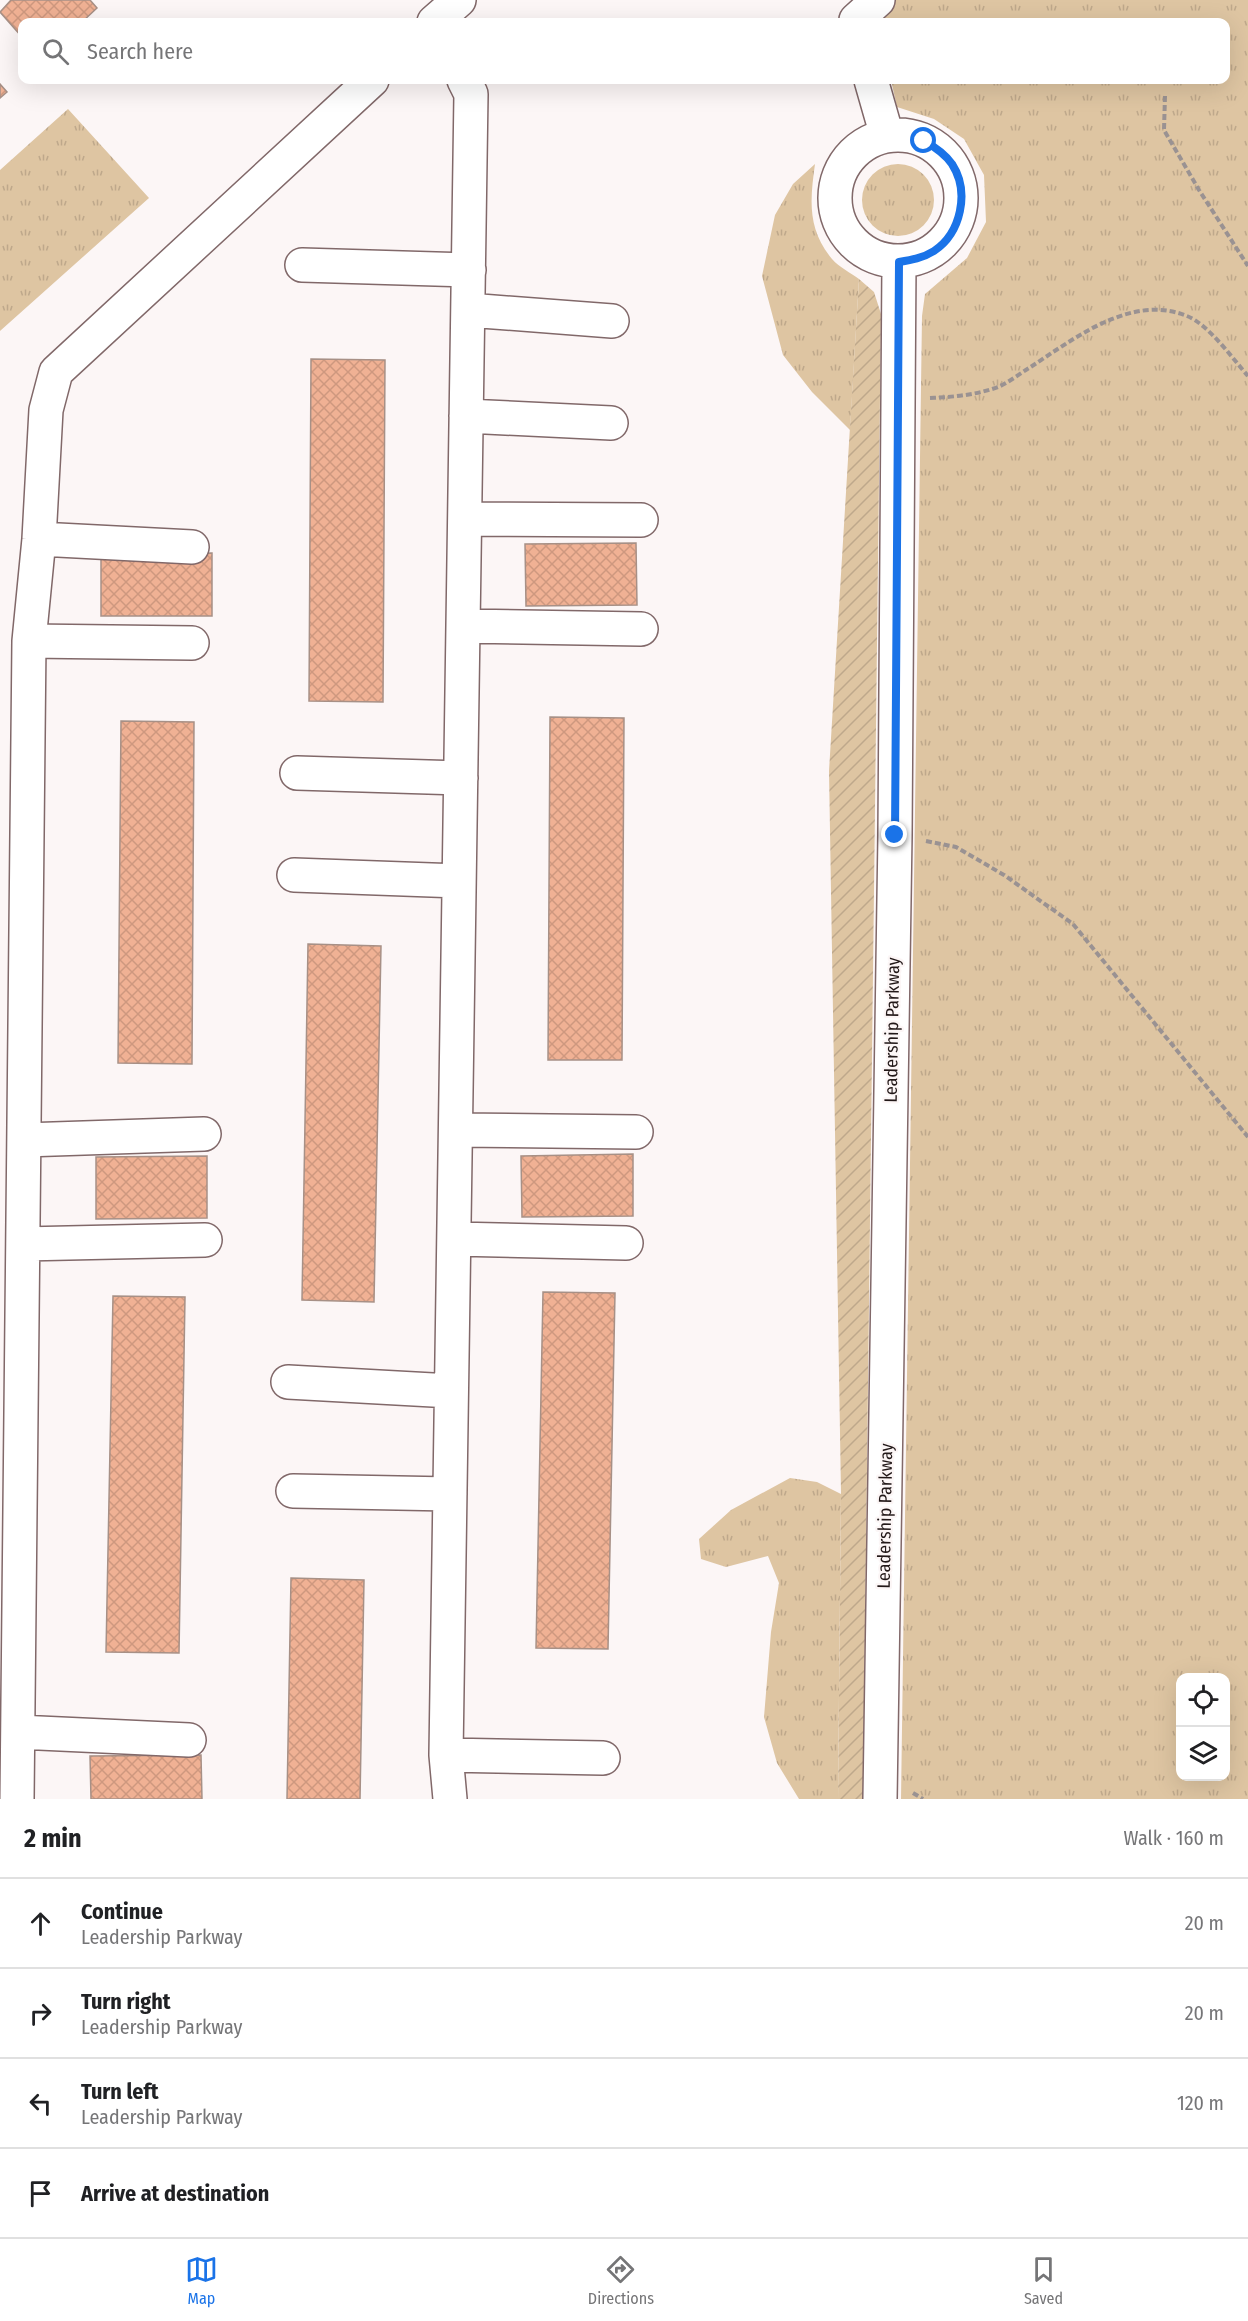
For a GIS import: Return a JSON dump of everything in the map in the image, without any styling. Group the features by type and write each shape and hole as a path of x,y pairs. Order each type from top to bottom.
{"street":[{"path":"439,18 459,0"},
{"path":"17,1799 18,1732 10,1504 10,1406 23,1244 24,1140 13,897 29,641 39,540 46,410 56,372 368,84"},
{"path":"450,1799 446,1755 471,94 466,84"},
{"path":"872,84 887,136"},
{"path":"887,136 915,138 940,151 953,165 960,183 962,202 949,237 942,244 918,258 899,262 878,259 860,249 845,234 837,215 835,194 840,174 851,156 867,143 887,136"},
{"name":"Leadership Parkway","path":"880,1799 895,835 899,262"},
{"path":"302,265 469,270"},
{"path":"468,310 612,321"},
{"path":"466,416 611,423"},
{"path":"465,519 641,520"},
{"path":"39,540 192,547"},
{"path":"463,626 641,629"},
{"path":"29,641 192,643"},
{"path":"297,772 461,778"},
{"path":"294,874 459,881"},
{"path":"456,1130 636,1132"},
{"path":"24,1140 204,1134"},
{"path":"454,1239 626,1244"},
{"path":"23,1244 205,1240"},
{"path":"288,1382 451,1391"},
{"path":"292,1491 450,1494"},
{"path":"18,1732 189,1740"},
{"path":"446,1755 603,1758"}],"path":[{"path":"1165,96 1164,130 1248,266"},
{"path":"897,400 960,396 999,386 1093,327 1132,312 1161,309 1188,316 1217,339 1248,376"},
{"path":"895,835 956,847 1005,875 1073,924 1248,1137"}],"green space":[{"path":"872,0 1248,0 1248,1799 901,1799 922,316 925,294 967,258 986,222 984,175 964,139 934,119 897,107 892,84 1230,84 1230,18 876,18"},
{"path":"68,109 149,198 0,331 0,170"},
{"path":"815,164 812,214 818,237 832,259 859,279 850,430 812,392 783,355 762,276 775,215 793,184"},
{"path":"898,164 912,167 924,174 931,186 934,200 931,214 924,226 912,233 898,236 884,233 872,226 865,214 862,200 865,186 872,174 884,167"},
{"path":"859,279 874,292 881,314 863,1799 838,1799 841,1494 829,771"},
{"path":"790,1478 817,1482 841,1494 838,1799 799,1799 777,1763 764,1717 771,1632 779,1583 768,1556 726,1567 701,1559 699,1539 731,1510"}],"building":[{"path":"11,0 90,0 97,8 86,18 18,18 18,32 0,12"},
{"path":"0,84 7,92 0,98"},
{"path":"311,359 385,360 383,702 309,701"},
{"path":"636,543 637,605 526,606 525,544"},
{"path":"212,553 212,616 101,616 101,554"},
{"path":"550,717 624,718 622,1060 548,1060"},
{"path":"121,721 194,722 192,1064 118,1063"},
{"path":"308,944 381,946 374,1302 302,1300"},
{"path":"633,1154 633,1216 522,1217 521,1156"},
{"path":"207,1156 207,1218 96,1219 96,1157"},
{"path":"543,1292 615,1293 608,1649 536,1648"},
{"path":"113,1296 185,1297 179,1653 106,1652"},
{"path":"291,1578 364,1580 360,1799 287,1799"},
{"path":"201,1755 202,1799 91,1799 90,1756"}],"route":[{"path":"895,835 899,262 918,258 934,250 949,237 962,202 960,183 953,165 940,151 924,141"}]}
